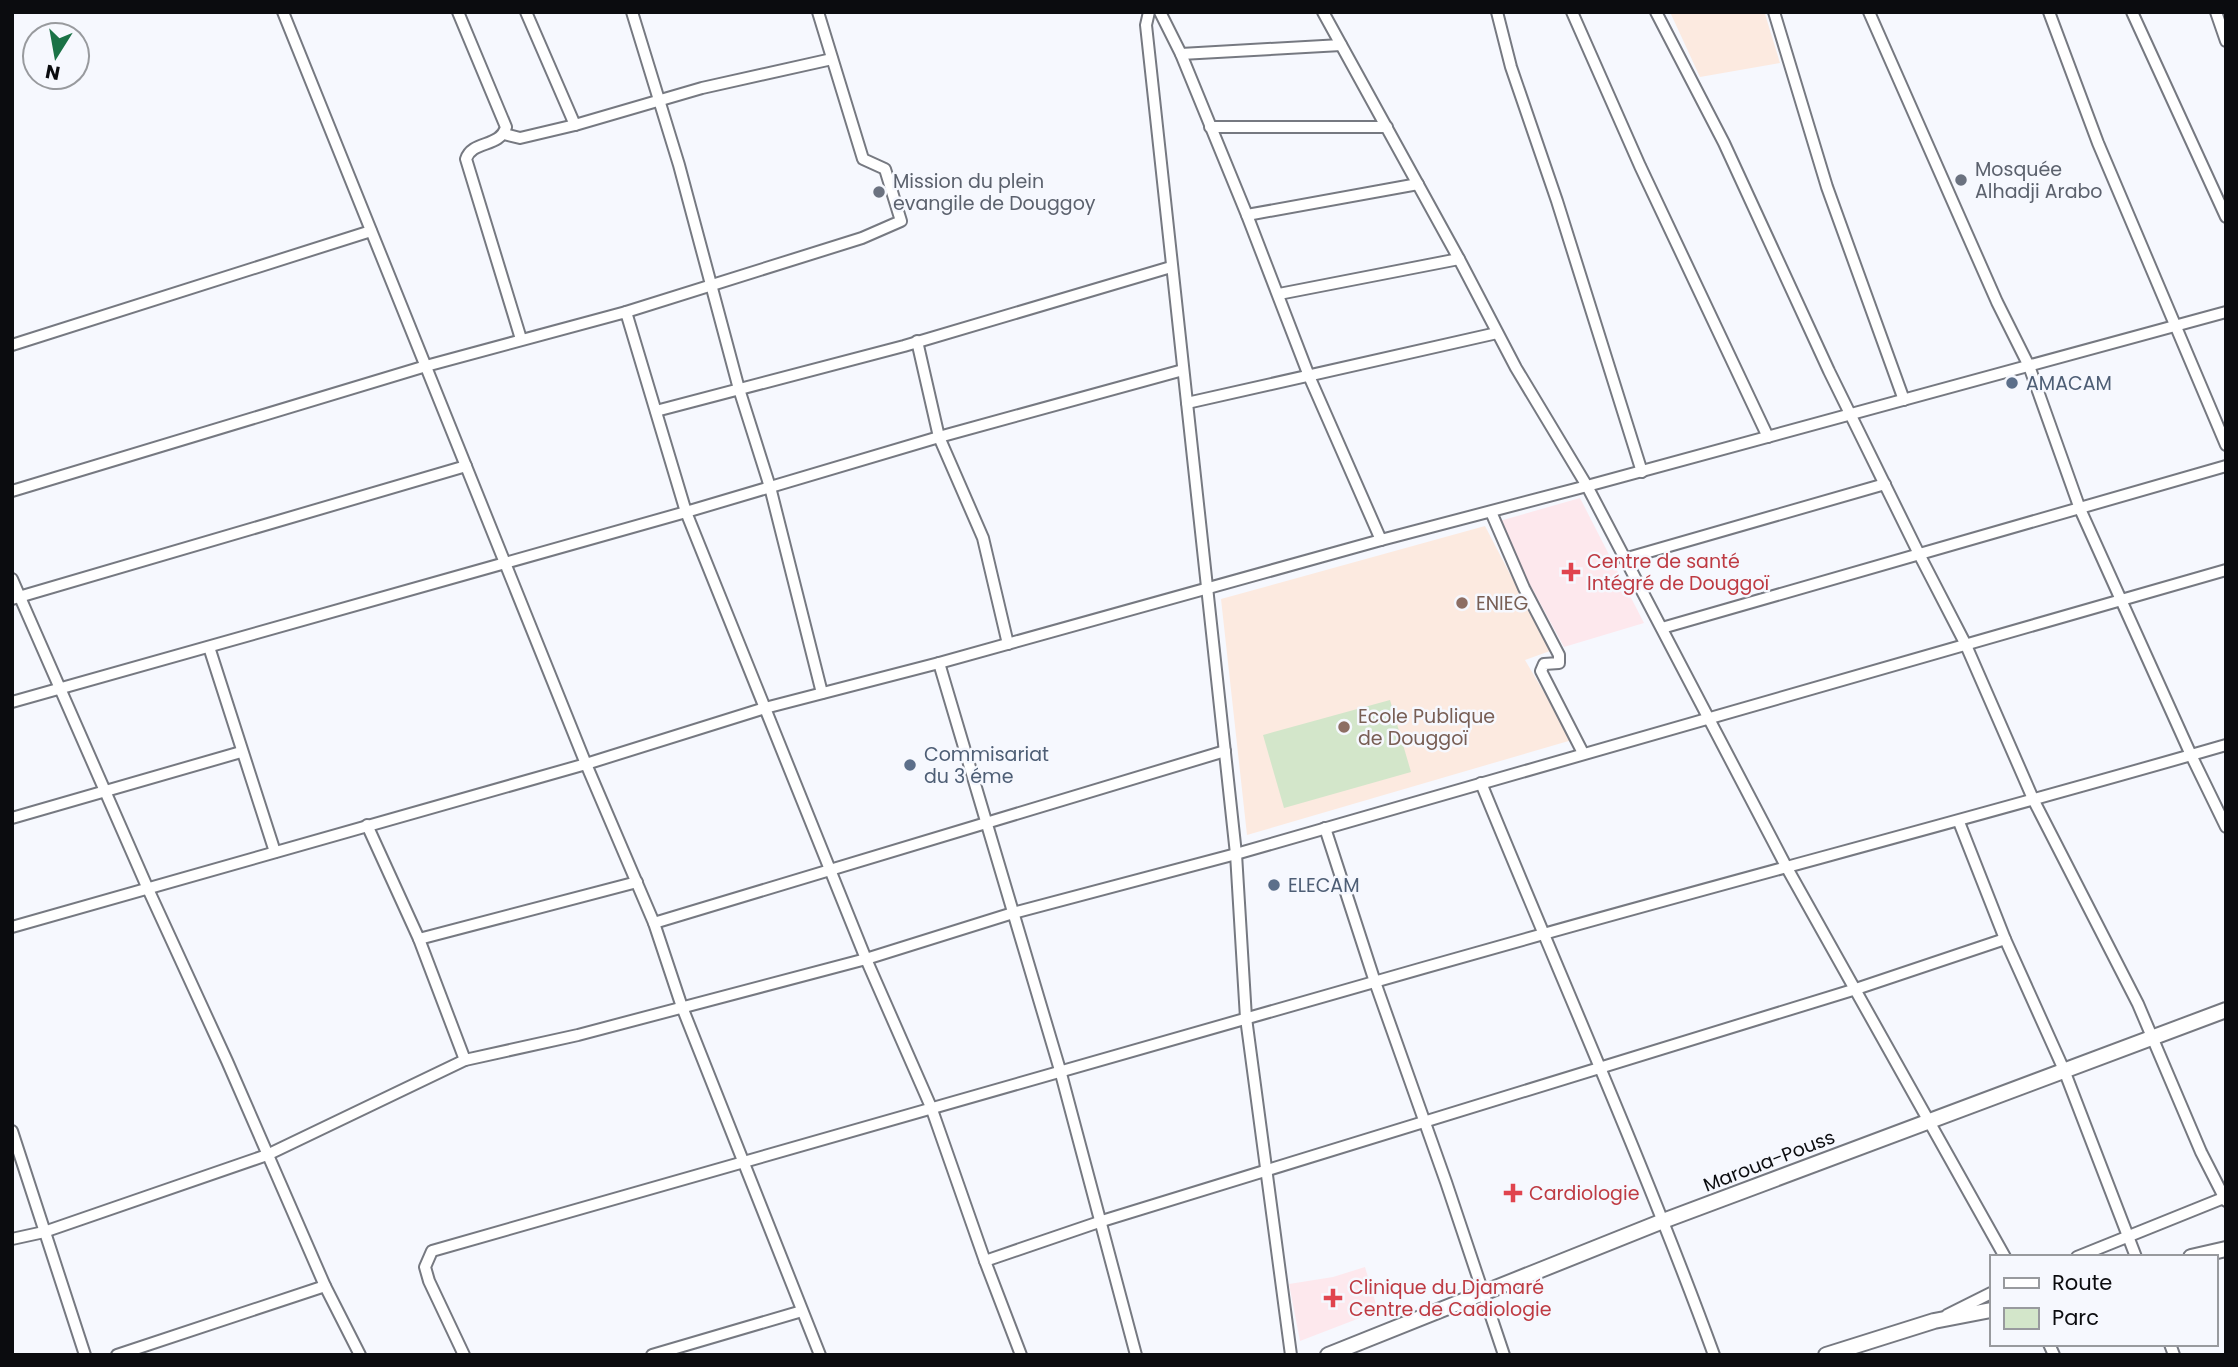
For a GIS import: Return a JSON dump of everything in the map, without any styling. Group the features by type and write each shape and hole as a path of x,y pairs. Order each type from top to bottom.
{"main road":[{"name":"Maroua-Pouss","path":"1328,1355 1663,1221 2226,1010"},
{"path":"2200,1255 2226,1249"},
{"path":"1826,1355 1934,1321 1990,1310"}],"street":[{"path":"283,12 586,764 654,923 682,1007 820,1355"},
{"path":"458,12 506,127 504,134 498,139 472,149 467,153 466,159 521,339"},
{"path":"526,12 575,125"},
{"path":"632,12 712,285 739,389 770,487 822,693"},
{"path":"12,491 426,366 626,312 862,238 901,221 886,169 863,159 818,12"},
{"path":"1149,12 1146,25 1171,267 1236,854 1246,1018 1291,1355"},
{"path":"1160,12 1181,54 1279,294 1309,376 1381,540"},
{"path":"1323,12 1516,368 1587,486 1787,868 2003,1255"},
{"path":"1497,12 1511,67 1557,201 1642,472"},
{"path":"1572,12 1646,178 1768,437"},
{"path":"1656,12 1724,143 1824,358 1965,643 2034,801 2138,1003 2201,1152 2225,1198 2082,1255"},
{"path":"1774,12 1827,187 1903,400"},
{"path":"1869,12 1997,302 2029,366 2080,509 2226,827"},
{"path":"2049,12 2098,143 2226,445"},
{"path":"2132,12 2226,217"},
{"path":"2216,12 2226,41"},
{"path":"1181,54 1341,44"},
{"path":"504,134 520,138 702,88 832,58"},
{"path":"1210,127 1387,127"},
{"path":"1247,215 1418,184"},
{"path":"12,345 371,231"},
{"path":"1279,294 1459,259"},
{"path":"656,411 917,341 1171,267"},
{"path":"626,312 686,512 866,959 931,1107 1021,1355"},
{"path":"12,927 586,764 765,708 2226,312"},
{"path":"1187,403 1497,333"},
{"path":"917,341 939,437 983,538 1008,644"},
{"path":"12,702 1182,370"},
{"path":"16,598 466,466"},
{"path":"1662,628 2226,467"},
{"path":"1624,559 1885,484"},
{"path":"1491,512 1524,588 1559,655 1559,663 1544,664 1541,671 1583,753"},
{"path":"12,1239 44,1232 267,1155 465,1060 578,1035 866,959 1013,913 1236,854 2226,570"},
{"path":"12,579 16,598 60,688 325,1286 360,1355"},
{"path":"209,647 275,852"},
{"path":"939,663 1060,1070 1136,1355"},
{"path":"464,1355 429,1282 425,1267 432,1251 745,1163 1060,1070 1543,934 1959,822 2226,745"},
{"path":"654,923 1224,751"},
{"path":"12,818 241,752"},
{"path":"1481,783 1601,1067 1714,1355"},
{"path":"1959,822 2005,939 2064,1070 2135,1255"},
{"path":"367,825 419,939 465,1060"},
{"path":"1325,828 1375,982 1504,1355"},
{"path":"419,939 637,882"},
{"path":"985,1261 1102,1222 1856,989 2005,939"},
{"path":"12,1131 85,1355"},
{"path":"117,1355 325,1286"},
{"path":"1934,1321 1990,1293"},
{"path":"652,1355 802,1311"}],"shaded area":[{"path":"1670,12 1765,14 1780,63 1700,77"},
{"name":"Centre de santé Intégré de Douggoï","path":"1580,498 1644,623 1564,647 1496,522"},
{"name":"Ecole Publique de Douggoï","path":"1485,526 1550,651 1525,660 1572,740 1247,835 1221,599"},
{"name":"Clinique du Djamaré Centre de Cadiologie","path":"1365,1267 1378,1311 1300,1341 1289,1284 1333,1277"}],"green space":[{"path":"1390,700 1411,772 1284,808 1263,735"}],"place":[{"name":"Mosquée Alhadji Arabo","path":"1961,180"},
{"name":"Mission du plein evangile de Douggoy","path":"879,192"},
{"name":"AMACAM","path":"2012,383"},
{"name":"Centre de santé Intégré de Douggoï","path":"1571,572"},
{"name":"ENIEG","path":"1462,603"},
{"name":"Ecole Publique de Douggoï","path":"1344,727"},
{"name":"Commisariat du 3 éme","path":"910,765"},
{"name":"ELECAM","path":"1274,885"},
{"name":"Cardiologie","path":"1513,1193"},
{"name":"Clinique du Djamaré Centre de Cadiologie","path":"1333,1298"}]}
